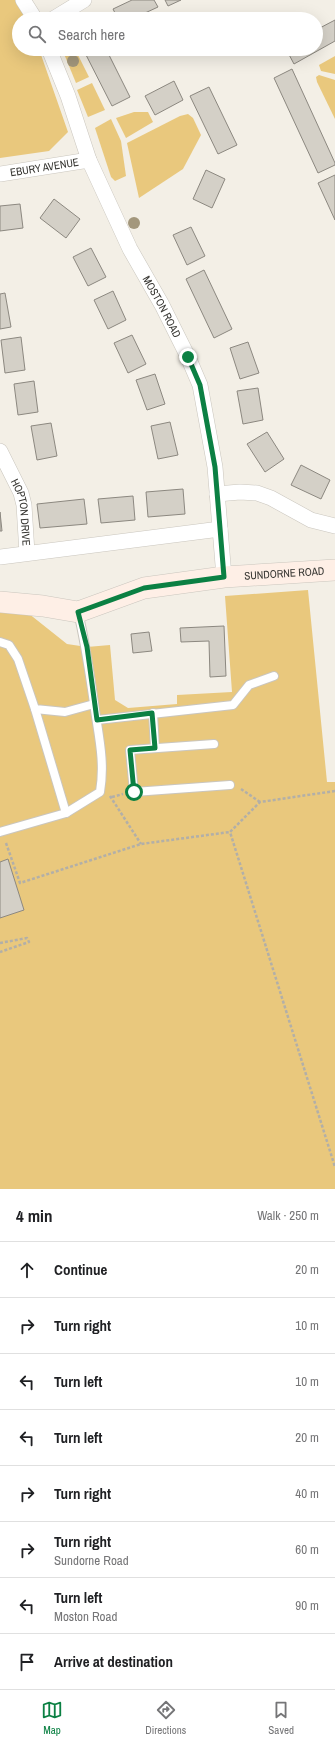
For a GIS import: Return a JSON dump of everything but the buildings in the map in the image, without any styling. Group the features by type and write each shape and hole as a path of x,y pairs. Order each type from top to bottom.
{"main road":[{"name":"SUNDORNE ROAD","path":"0,602 43,606 78,612 144,588 224,577 335,570"}],"street":[{"path":"23,0 31,12"},
{"path":"65,12 84,0"},
{"name":"MOSTON ROAD","path":"52,56 68,96 89,160 130,249 162,305 200,385 215,467 224,577"},
{"name":"EBURY AVENUE","path":"0,174 89,160"},
{"name":"HOPTON DRIVE","path":"0,451 21,493 24,505 27,553"},
{"path":"217,494 240,492 257,493 271,498 311,520 335,526"},
{"path":"0,556 220,529"}],"lane":[{"path":"1,831 66,813 100,792 103,776 103,765 87,647 78,612"},
{"path":"0,642 9,645 18,659 66,813"},
{"path":"97,720 233,705 250,685 274,676"},
{"path":"35,710 65,712 94,704"},
{"path":"152,713 155,748"},
{"path":"214,744 130,750 134,792 230,785"}],"path":[{"path":"230,785 244,790 260,802"},
{"path":"1,831 20,883 141,844 230,832 260,802 335,791"},
{"path":"100,792 112,797 141,844"},
{"path":"230,832 335,1167"},
{"path":"0,943 27,938 29,942 0,952"}],"shaded area":[{"path":"0,0 15,0 25,12 12,12 12,56 41,56 68,132 49,151 0,158"},
{"path":"65,56 78,56 89,77 76,83"},
{"path":"335,56 335,74 321,71 319,65"},
{"path":"319,75 335,80 335,119 317,82 316,77"},
{"path":"92,83 105,110 88,117 77,90"},
{"path":"134,112 148,112 153,122 126,138 116,118"},
{"path":"188,114 193,118 201,135 183,169 139,198 127,143 180,116"},
{"path":"111,119 121,141 126,176 115,181 111,177 95,128"},
{"path":"308,590 327,782 335,782 335,1189 0,1189 0,613 28,613 67,644 87,647 110,645 115,700 128,708 177,704 177,695 232,692 225,596"}],"route":[{"path":"134,792 130,750 155,748 152,713 97,720 87,647 78,612 144,588 224,577 215,467 200,385 188,357"}]}
